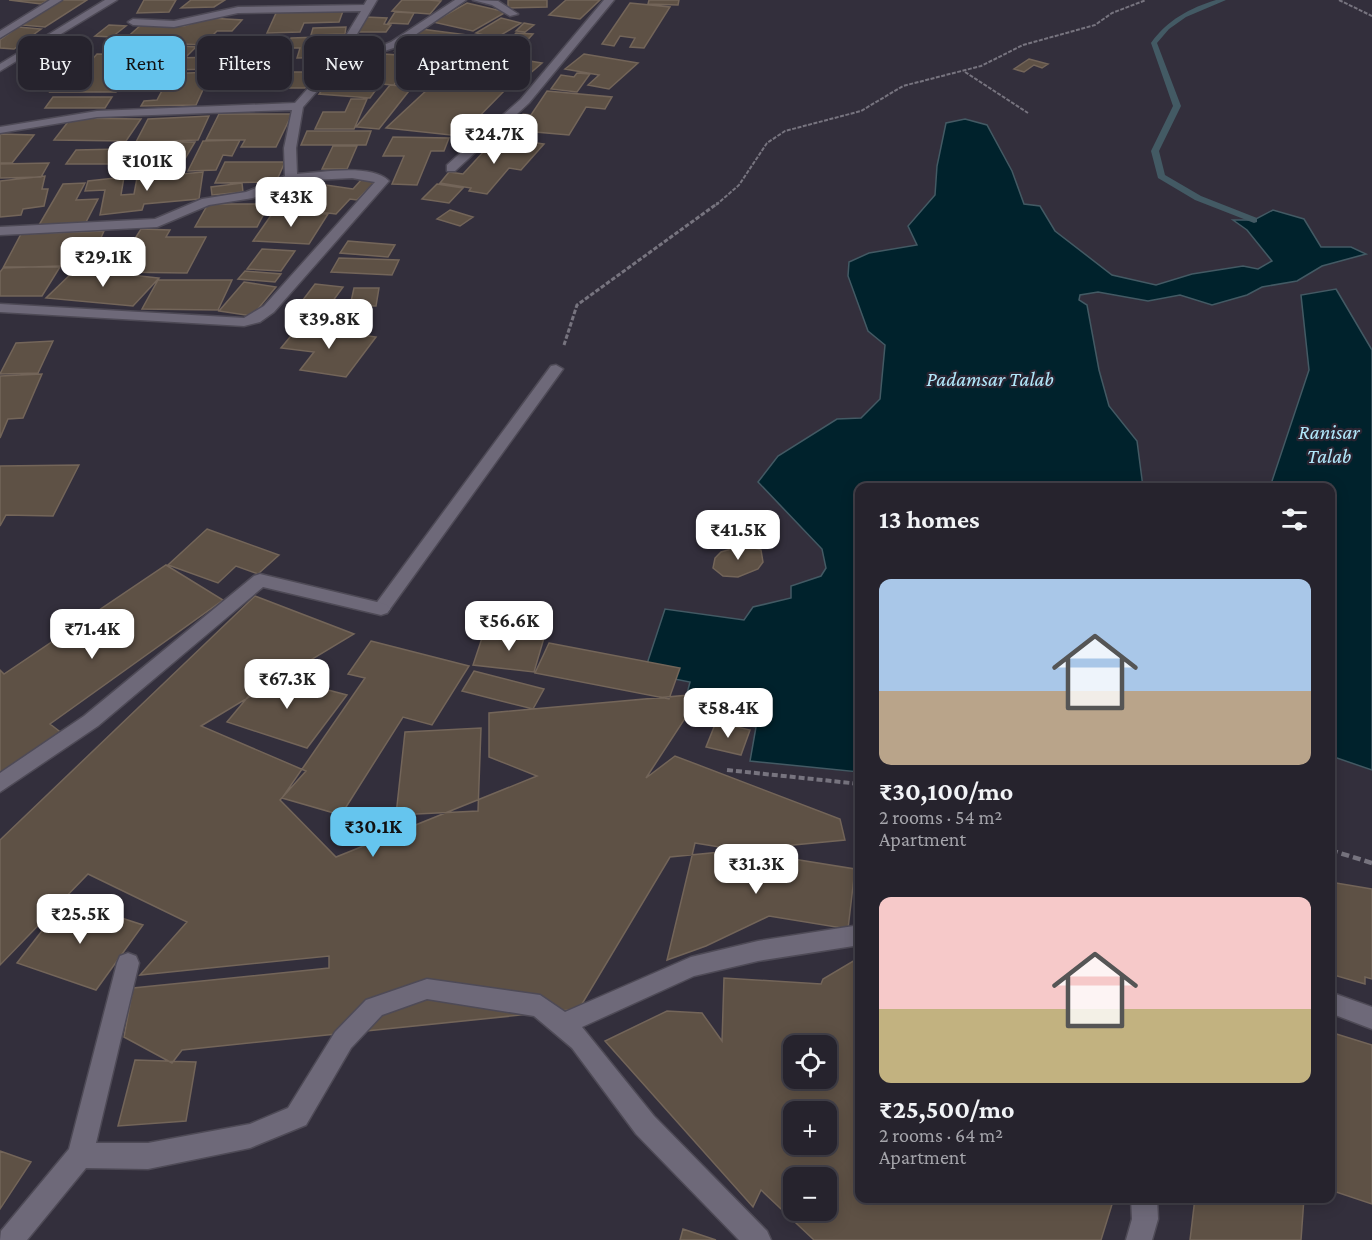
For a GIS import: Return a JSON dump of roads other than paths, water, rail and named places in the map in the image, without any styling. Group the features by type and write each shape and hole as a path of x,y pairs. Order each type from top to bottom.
{"street":[{"path":"0,34 57,0"},
{"path":"0,68 112,0"},
{"path":"384,48 395,44 461,0"},
{"path":"478,0 495,3 513,14"},
{"path":"451,168 525,101 609,0"},
{"path":"351,36 370,4"},
{"path":"133,22 174,24 238,10 370,4"},
{"path":"291,177 290,148 298,106 312,90"},
{"path":"0,130 88,114 298,106"},
{"path":"0,231 157,223 206,202 249,195 291,177 356,175 375,176 383,181 269,309 255,320 244,322 0,308"},
{"path":"0,784 91,721 260,580 381,609 556,369"},
{"path":"562,1025 691,967 758,951 855,936"},
{"path":"10,1240 80,1155 128,963"},
{"path":"80,1155 148,1156 250,1136 297,1117 343,1040 374,1007 427,989 540,1006 580,1040 645,1125 758,1240"},
{"path":"1335,1004 1372,1018"},
{"path":"1139,1240 1145,1219 1144,1203"}],"water":[{"name":"Padamsar Talab","path":"965,119 987,125 1012,171 1024,204 1040,206 1055,231 1112,275 1156,285 1192,274 1243,266 1258,269 1272,261 1247,230 1233,220 1254,220 1273,210 1304,219 1321,247 1351,247 1366,254 1322,266 1297,281 1262,287 1247,295 1212,305 1180,295 1148,301 1098,292 1080,295 1079,300 1087,305 1099,370 1109,406 1137,441 1142,483 855,483 855,772 750,761 756,727 682,713 690,682 644,673 665,609 744,620 753,607 791,598 791,586 821,576 826,568 822,549 758,482 778,456 837,419 861,418 880,399 885,345 868,331 848,276 849,262 869,253 917,245 908,226 935,195 937,166 946,123"},
{"name":"Ranisar Talab","path":"1336,289 1372,350 1372,770 1335,757 1335,483 1271,483 1309,370 1301,295"}],"waterway":[{"path":"1223,0 1203,6 1175,21 1154,43 1177,106 1155,151 1161,176 1198,198 1254,220"}]}
